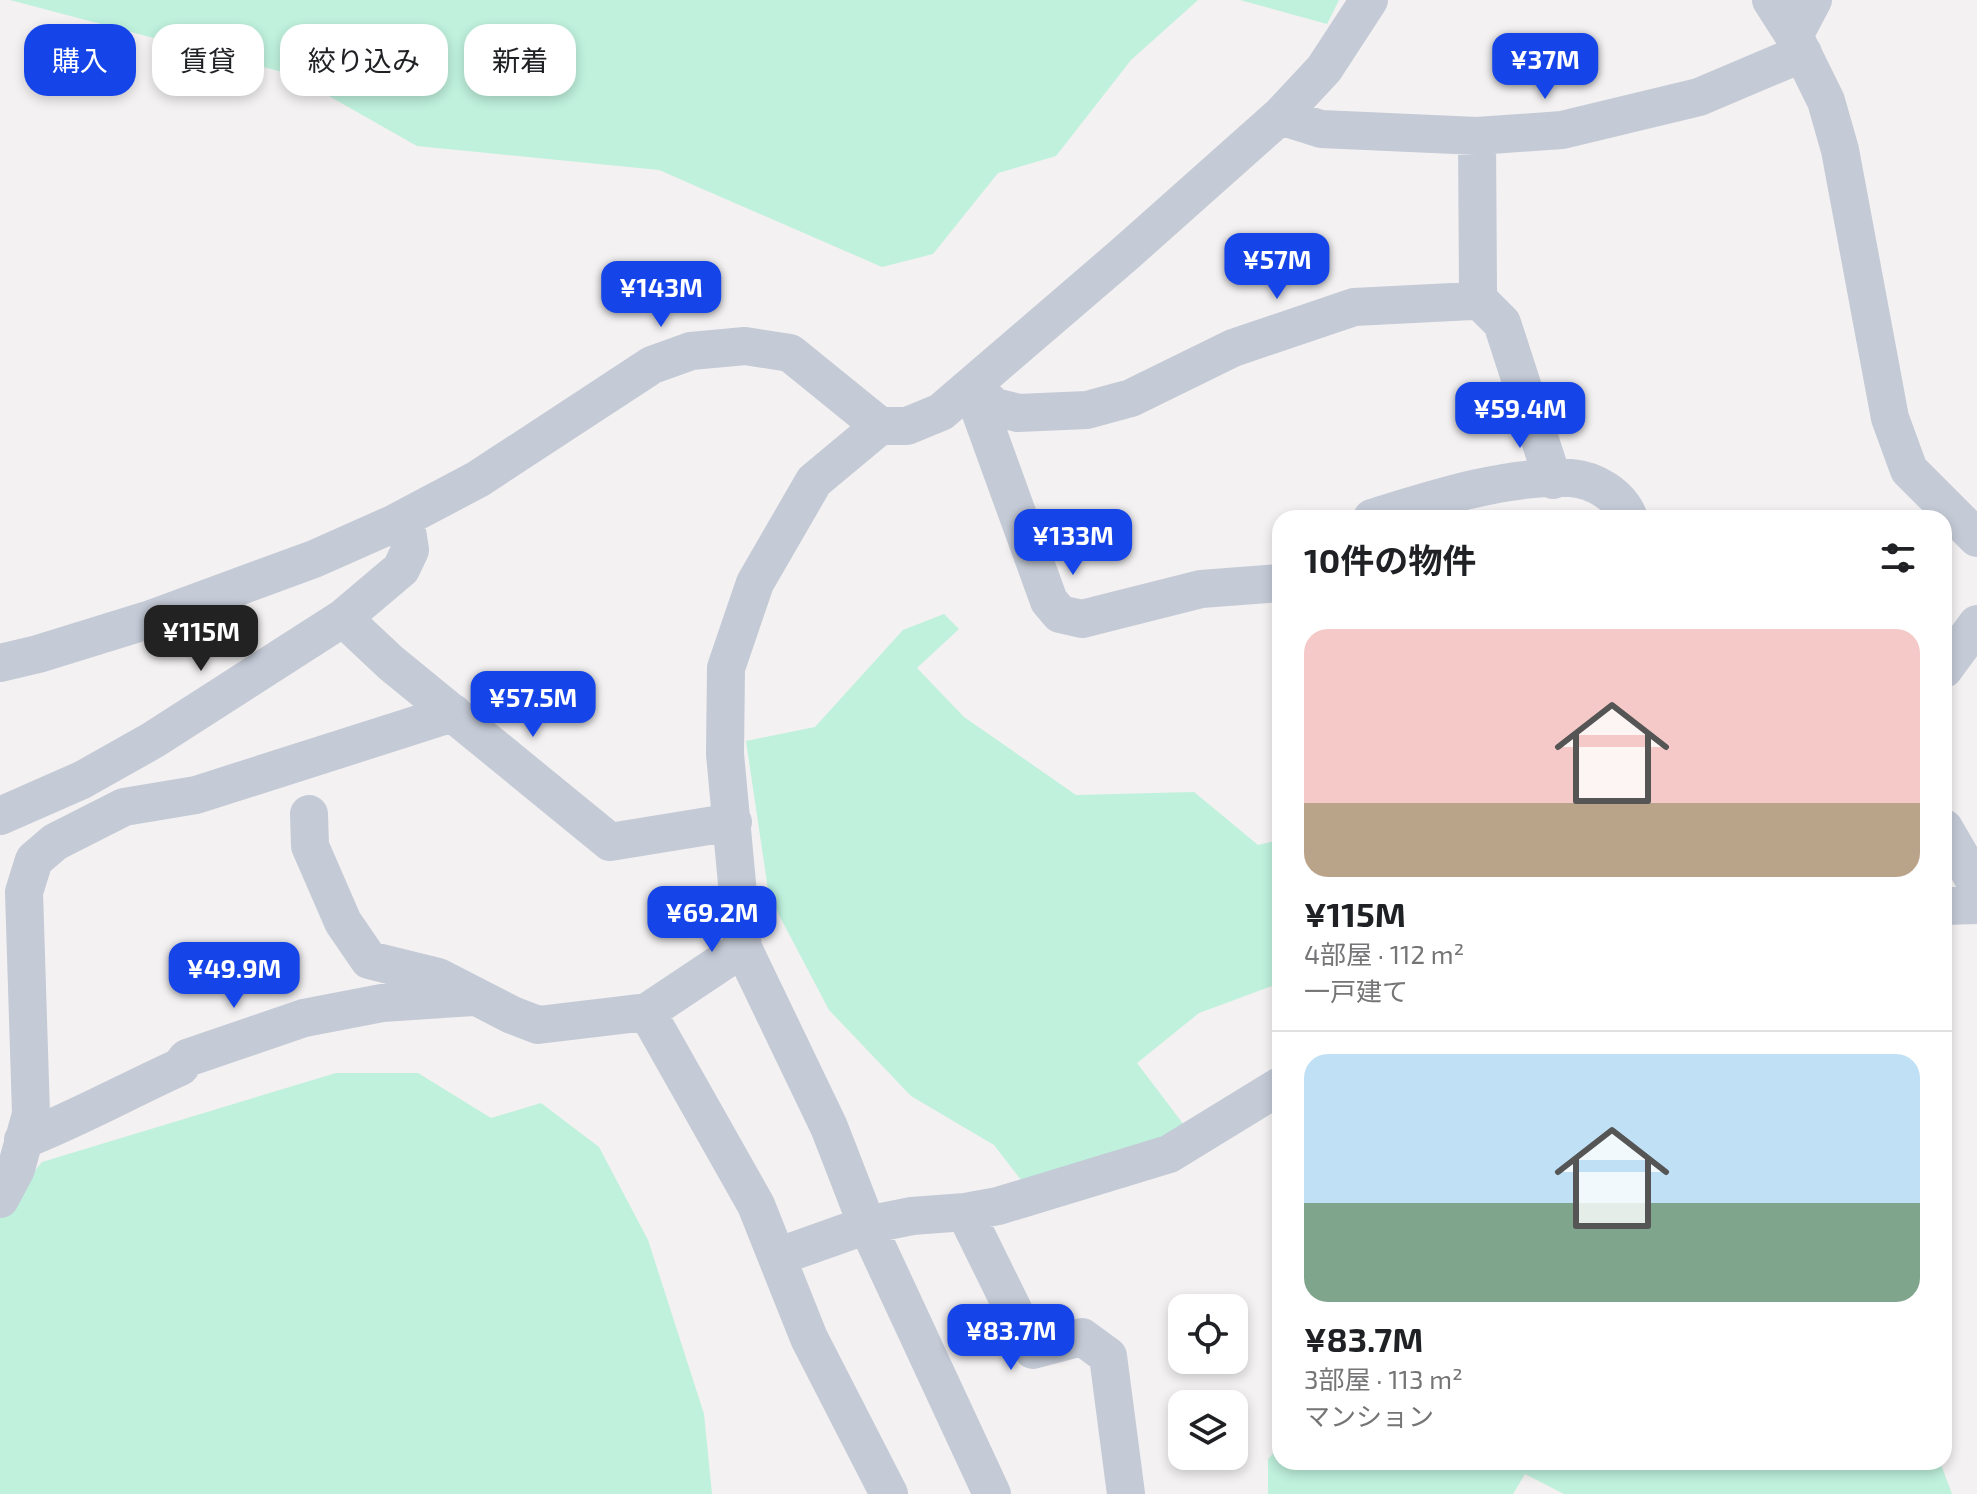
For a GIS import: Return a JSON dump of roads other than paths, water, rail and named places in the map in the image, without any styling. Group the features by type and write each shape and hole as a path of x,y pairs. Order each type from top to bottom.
{"street":[{"path":"0,663 148,620 314,559 405,518 478,479 652,365 691,351 745,346 790,353 880,426 907,426 941,412 1280,116 1324,69 1369,0"},
{"path":"1771,0 1798,44 1826,101 1840,150 1890,418 1909,470 1949,510"},
{"path":"1280,116 1321,129 1477,136 1562,130 1699,97 1798,44 1813,0"},
{"path":"971,386 995,407 1018,413 1087,410 1131,398 1233,348 1354,307 1472,301 1478,291 1477,136"},
{"path":"1475,296 1502,323 1553,480"},
{"path":"971,386 1049,601 1060,614 1082,619 1201,589 1272,584"},
{"path":"880,426 814,481 755,583 726,668 725,754 743,948 829,1127 867,1225 992,1494"},
{"path":"1397,510 1435,498 1519,482 1573,478 1603,487 1625,510"},
{"path":"1952,513 1977,538"},
{"path":"0,816 82,780 153,740 343,618 401,569 410,550 405,518"},
{"path":"343,618 391,663 610,842 733,822"},
{"path":"1952,658 1977,624"},
{"path":"0,1199 16,1169 31,1114 24,892 15,874 55,842 124,807 196,795 453,713"},
{"path":"309,814 310,846 343,922 369,960 438,977 538,1025 647,1012 743,948"},
{"path":"1952,842 1977,885"},
{"path":"1952,906 1977,905"},
{"path":"23,1140 79,1117 180,1067 187,1058 304,1018 382,1003 476,997"},
{"path":"647,1012 756,1205 809,1338 889,1494"},
{"path":"777,1257 867,1225 912,1216 998,1206 1169,1154 1272,1091"},
{"path":"965,1212 1033,1350 1082,1337 1108,1356 1126,1494"}]}
